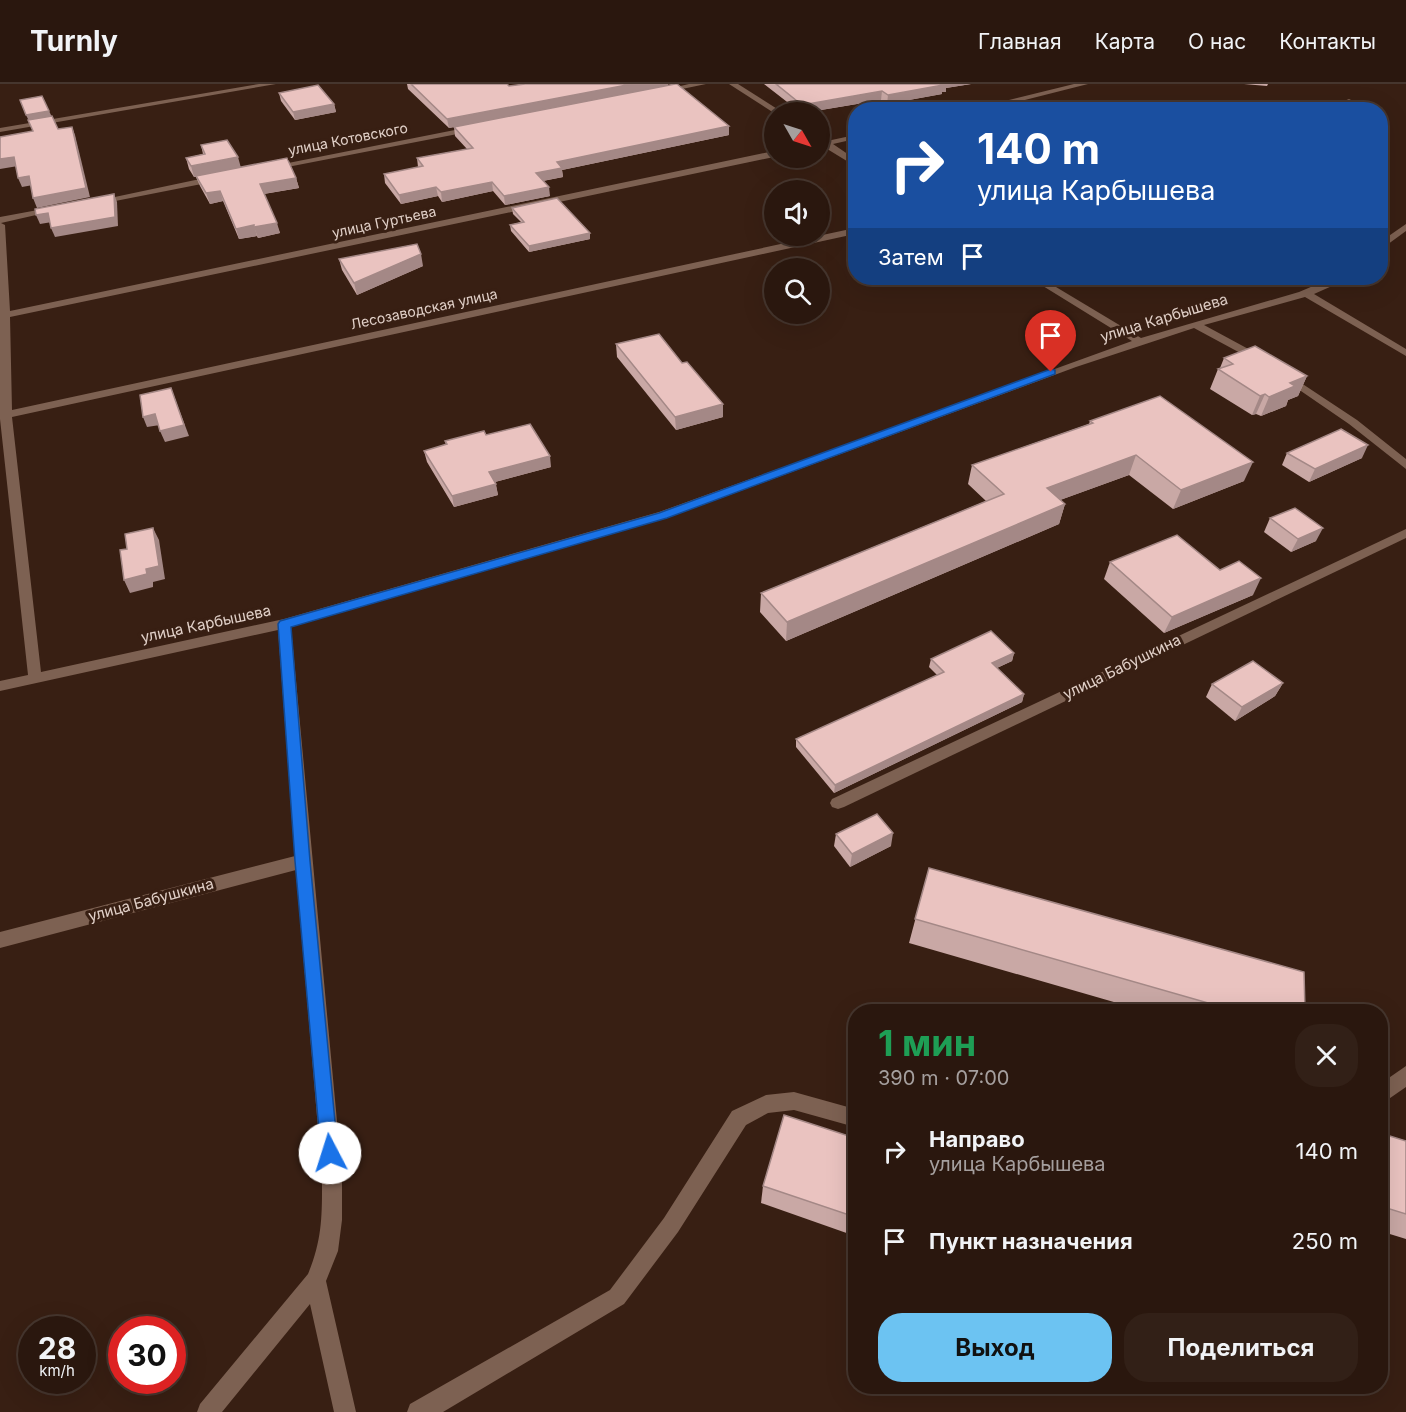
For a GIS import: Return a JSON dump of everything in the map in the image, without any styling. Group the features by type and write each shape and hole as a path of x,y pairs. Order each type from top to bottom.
{"street":[{"path":"0,130 272,84"},
{"path":"655,93 702,84"},
{"path":"733,84 764,103"},
{"path":"1007,102 1084,84"},
{"name":"улица Котовского","path":"257,170 479,127"},
{"path":"830,141 848,138"},
{"path":"830,148 848,159"},
{"name":"улица Гуртьева","path":"3,315 764,156"},
{"path":"82,204 234,175"},
{"path":"0,220 58,209"},
{"path":"0,225 3,415 35,678"},
{"path":"1388,241 1406,227"},
{"name":"Лесозаводская улица","path":"3,415 848,233"},
{"path":"1047,285 1139,341"},
{"name":"улица Карбышева","path":"0,686 284,624 663,515 1139,341 1325,285"},
{"path":"1304,292 1406,353"},
{"path":"1195,324 1276,369 1353,422 1406,465"},
{"name":"улица Бабушкина","path":"838,803 1406,533"},
{"path":"208,1412 315,1281 328,1251 332,1220 332,1175 284,624"},
{"name":"улица Бабушкина","path":"0,940 303,861"},
{"path":"1388,1090 1406,1075"},
{"path":"418,1412 617,1297 670,1225 739,1118 766,1104 794,1101 848,1116"},
{"path":"315,1281 345,1412"}],"building":[{"path":"411,84 507,84 509,86 632,84 447,119"},
{"path":"677,84 729,126 557,162 562,168 536,173 549,187 504,196 492,182 441,192 436,187 399,195 384,174 423,166 417,158 473,148 454,127"},
{"path":"776,84 943,85 888,95 882,91 819,102 798,102"},
{"path":"318,85 334,104 293,112 279,93"},
{"path":"42,96 49,111 26,115 20,100"},
{"path":"52,116 58,129 72,127 86,188 33,198 29,176 18,178 14,157 0,159 0,137 33,131 28,120"},
{"path":"227,140 238,157 191,166 186,158 205,154 201,145"},
{"path":"287,158 296,178 260,184 277,223 236,229 220,191 206,193 196,176"},
{"path":"114,194 115,217 51,228 48,213 36,215 35,209"},
{"path":"557,198 590,233 529,246 510,225 524,222 512,208"},
{"path":"417,244 421,254 354,283 339,259"},
{"path":"659,334 682,363 687,362 723,404 675,417 616,344"},
{"path":"1255,346 1307,376 1290,383 1295,386 1269,397 1265,394 1260,396 1218,369 1233,364 1224,358"},
{"path":"171,388 184,425 160,431 155,414 143,417 140,395"},
{"path":"1160,396 1253,462 1181,490 1136,455 1047,488 1065,504 787,622 761,593 1004,494 972,465 1093,423 1090,421"},
{"path":"530,424 550,456 489,472 496,484 452,496 424,451 447,444 445,441 484,431 486,435"},
{"path":"1341,429 1368,445 1315,469 1287,453"},
{"path":"1295,508 1323,528 1298,539 1270,518"},
{"path":"153,528 159,566 146,569 147,574 124,580 120,550 127,549 125,534"},
{"path":"1177,535 1220,570 1239,561 1261,578 1172,617 1110,562"},
{"path":"991,631 1014,653 992,663 1024,694 835,785 796,739 944,672 931,659"},
{"path":"1253,661 1283,683 1242,707 1212,684"},
{"path":"877,814 893,833 852,854 836,834"},
{"path":"929,868 1304,972 1305,1004 1212,1004 915,919"},
{"path":"784,1115 848,1136 848,1215 763,1186"},
{"path":"1388,1135 1406,1141 1406,1214 1388,1208"}],"route":[{"path":"330,1153 284,624 663,515 1051,372"}]}
